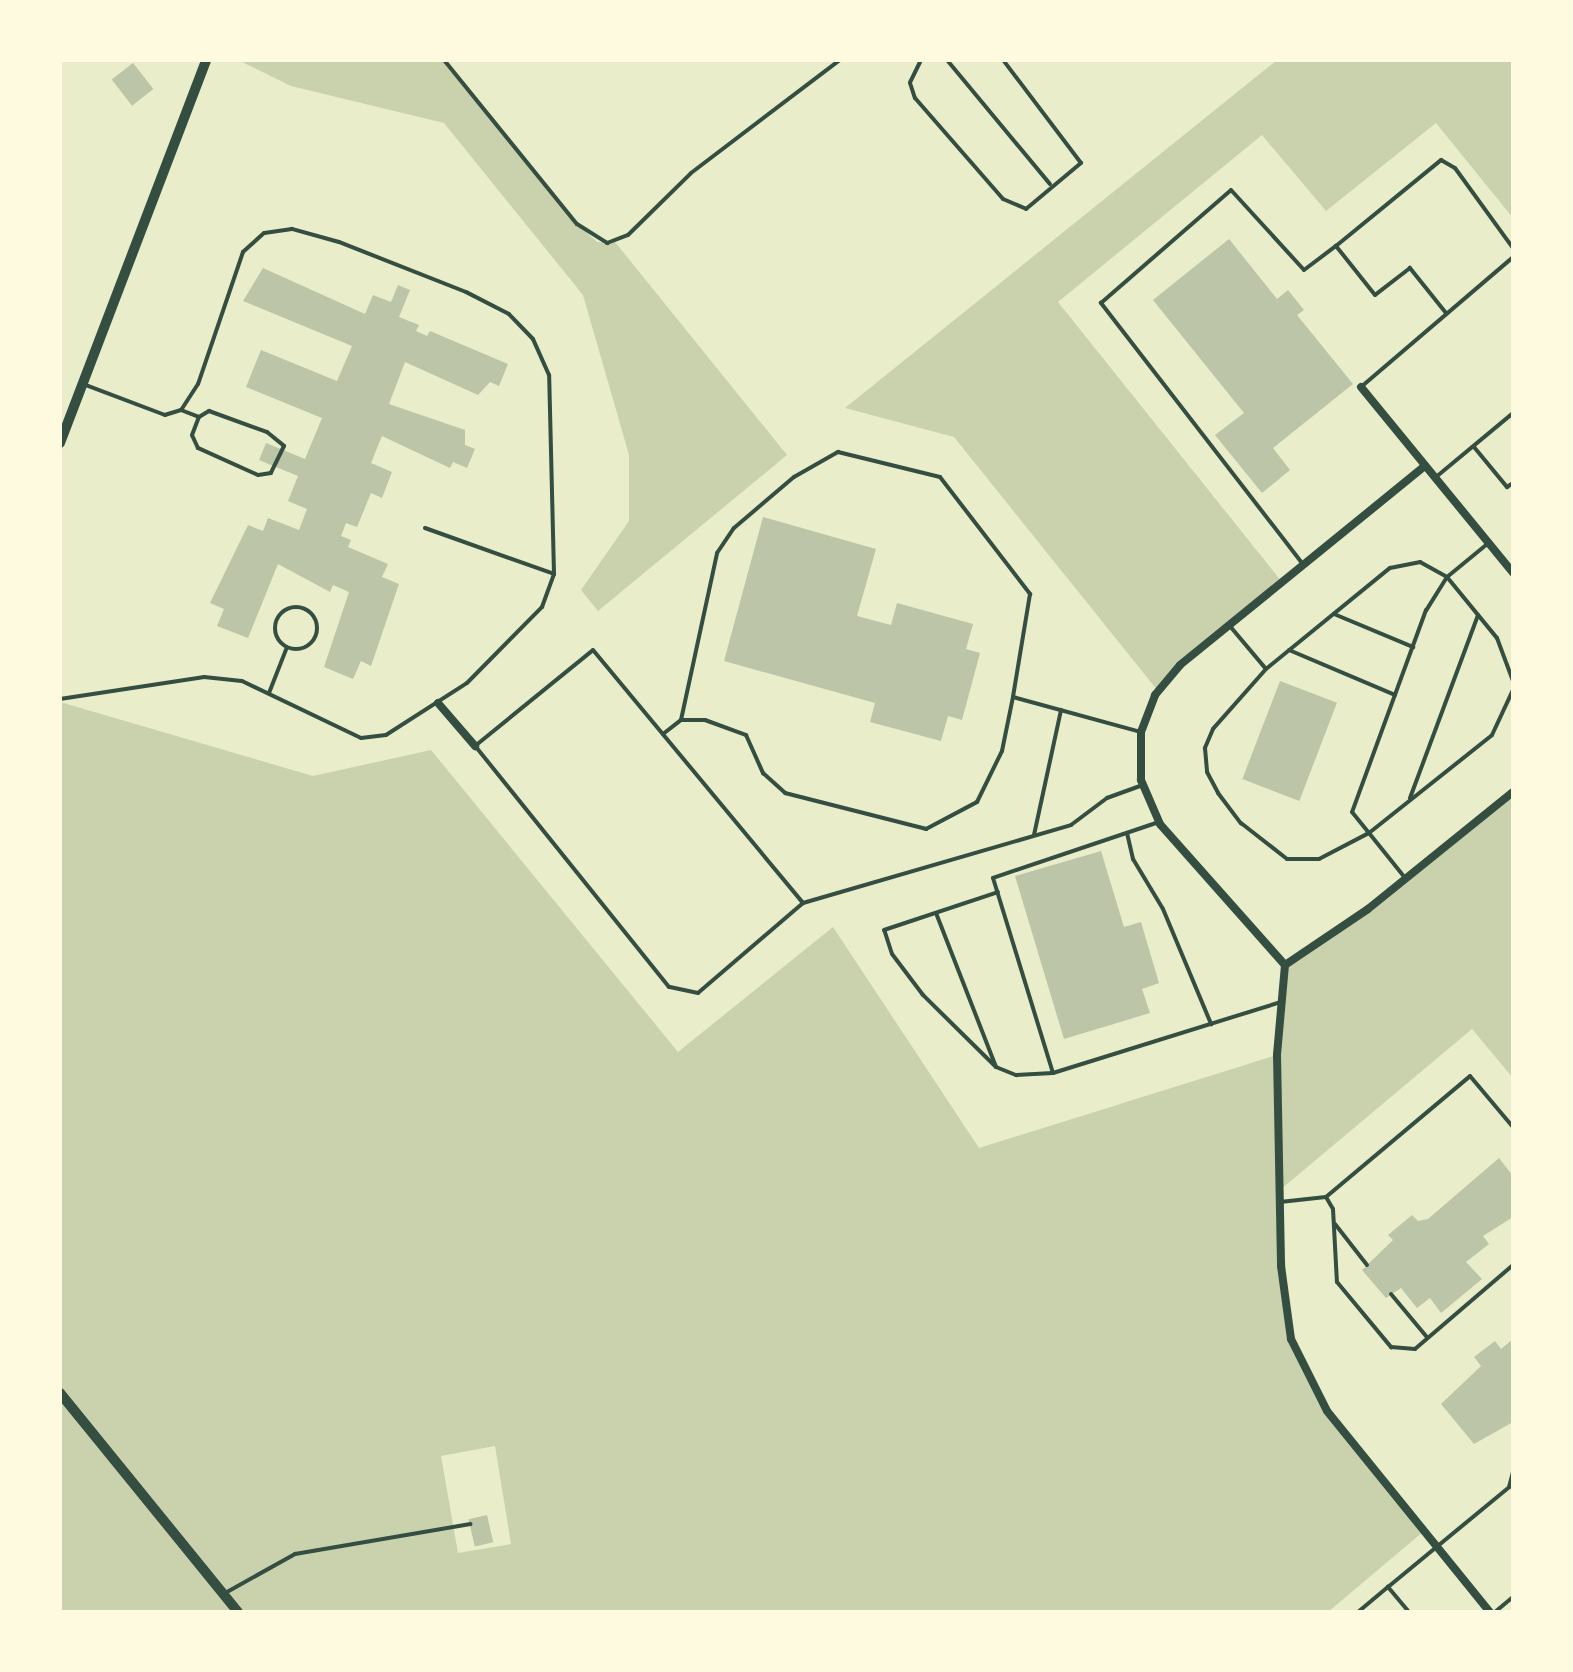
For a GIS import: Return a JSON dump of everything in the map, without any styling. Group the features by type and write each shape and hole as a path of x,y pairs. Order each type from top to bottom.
{"street":[{"path":"60,443 206,60"},
{"path":"1362,388 1513,573"},
{"path":"1424,467 1167,678 1141,732 1143,785 1159,822 1285,965 1281,1002 1283,1302 1300,1363 1327,1411 1493,1612"},
{"path":"438,704 476,746"},
{"path":"1285,965 1406,878 1513,792"},
{"path":"60,1393 238,1612"}],"lane":[{"path":"444,60 577,224 607,243 628,235 691,173 840,60"},
{"path":"921,60 910,83 916,98 1002,199 1026,209 1038,205 1050,184 1081,164 1076,150 1003,60"},
{"path":"947,60 1050,184"},
{"path":"1304,564 1101,303 1232,190 1304,270 1441,160 1455,168 1513,248"},
{"path":"60,699 204,677 270,693 361,738 386,734 438,704 542,607 554,574 548,375 533,339 509,314 466,292 339,242 292,230 264,234 243,252 198,384 181,410 165,415 83,384"},
{"path":"1336,246 1375,295 1410,268 1446,314"},
{"path":"1362,388 1513,257"},
{"path":"181,410 198,417 210,411 267,432 284,446 272,472 258,475 198,448 192,435 198,417"},
{"path":"1434,478 1513,413"},
{"path":"1473,446 1513,495"},
{"path":"663,734 681,720 705,720 746,735 763,773 785,794 926,829 977,802 1002,751 1030,594 940,477 838,452 794,477 734,528 717,553 681,720"},
{"path":"1507,488 1513,483"},
{"path":"425,528 554,574"},
{"path":"1406,878 1352,812 1412,647 1447,577 1488,544"},
{"path":"1513,681 1510,663 1447,577 1434,567 1405,561 1266,670 1213,729 1205,748 1207,772 1218,794 1241,822 1288,859 1319,859 1370,832 1502,724 1513,690"},
{"path":"302,607 316,618 317,634 307,647 287,648 278,638 276,622 286,609 302,607"},
{"path":"1333,614 1412,647"},
{"path":"1409,800 1478,615"},
{"path":"1230,625 1266,670"},
{"path":"270,693 287,648"},
{"path":"804,903 593,650 476,746 669,987 698,993 804,903 1071,824 1108,798 1143,785"},
{"path":"1289,650 1395,694"},
{"path":"1013,697 1141,732"},
{"path":"1034,836 1061,710"},
{"path":"1053,1073 993,878 1159,822"},
{"path":"1127,832 1133,860 1163,909 1212,1024"},
{"path":"998,892 884,930 892,954 923,995 996,1067 1016,1075 1053,1073 1281,1002"},
{"path":"936,912 996,1067"},
{"path":"1280,1202 1326,1197 1470,1076 1513,1127"},
{"path":"1326,1197 1335,1224 1337,1282 1391,1348 1416,1349 1513,1265"},
{"path":"1335,1224 1367,1265"},
{"path":"1391,1294 1428,1338"},
{"path":"1358,1612 1511,1486 1513,1472"},
{"path":"223,1594 295,1554 470,1524"},
{"path":"1388,1587 1409,1612"},
{"path":"1493,1612 1513,1597"}],"green space":[{"path":"238,60 444,60 577,224 597,242 615,242 787,455 598,611 581,590 629,521 629,455 583,295 444,123 291,86"},
{"path":"1277,60 1513,60 1513,218 1436,123 1326,211 1262,135 1058,302 1282,582 1180,665 1158,691 954,437 845,408"},
{"path":"60,702 313,776 431,750 678,1052 833,927 979,1148 1277,1055 1285,965 1368,909 1513,792 1513,1078 1472,1029 1280,1190 1291,1339 1327,1411 1424,1531 1328,1612 60,1612","holes":["495,1446 511,1544 458,1553 441,1456"]}],"building":[{"path":"133,63 153,89 132,106 112,80"},
{"path":"1229,239 1277,299 1288,290 1304,310 1297,315 1353,384 1273,448 1290,470 1262,493 1215,435 1244,413 1153,300"},
{"path":"263,268 365,314 373,295 391,302 398,285 410,290 399,317 419,325 416,331 427,336 430,331 508,364 499,386 490,382 478,395 405,362 389,404 465,430 465,445 475,449 467,468 453,462 450,468 382,436 371,463 392,472 382,498 371,493 357,527 346,523 341,536 351,540 348,547 388,564 382,577 399,584 371,666 361,661 353,679 324,667 349,592 333,585 330,592 278,564 248,638 217,626 224,609 210,603 248,525 263,531 268,518 299,530 307,509 288,501 298,476 259,460 266,443 305,459 322,418 246,387 261,350 337,381 352,346 243,301"},
{"path":"763,517 876,549 857,616 891,625 897,603 973,624 966,649 980,653 962,720 948,716 941,741 870,722 875,703 724,661"},
{"path":"1280,681 1337,703 1299,801 1242,779"},
{"path":"1101,851 1124,927 1141,922 1159,983 1142,989 1150,1013 1064,1039 1015,876"},
{"path":"1499,1158 1513,1176 1513,1217 1483,1236 1489,1244 1466,1262 1482,1279 1441,1313 1430,1298 1417,1308 1401,1288 1386,1298 1362,1270 1393,1240 1388,1235 1412,1215 1418,1221 1428,1219"},
{"path":"1513,1339 1513,1422 1474,1444 1441,1404 1481,1366 1474,1357 1495,1341 1501,1349"},
{"path":"487,1515 493,1542 475,1547 468,1519"}]}
